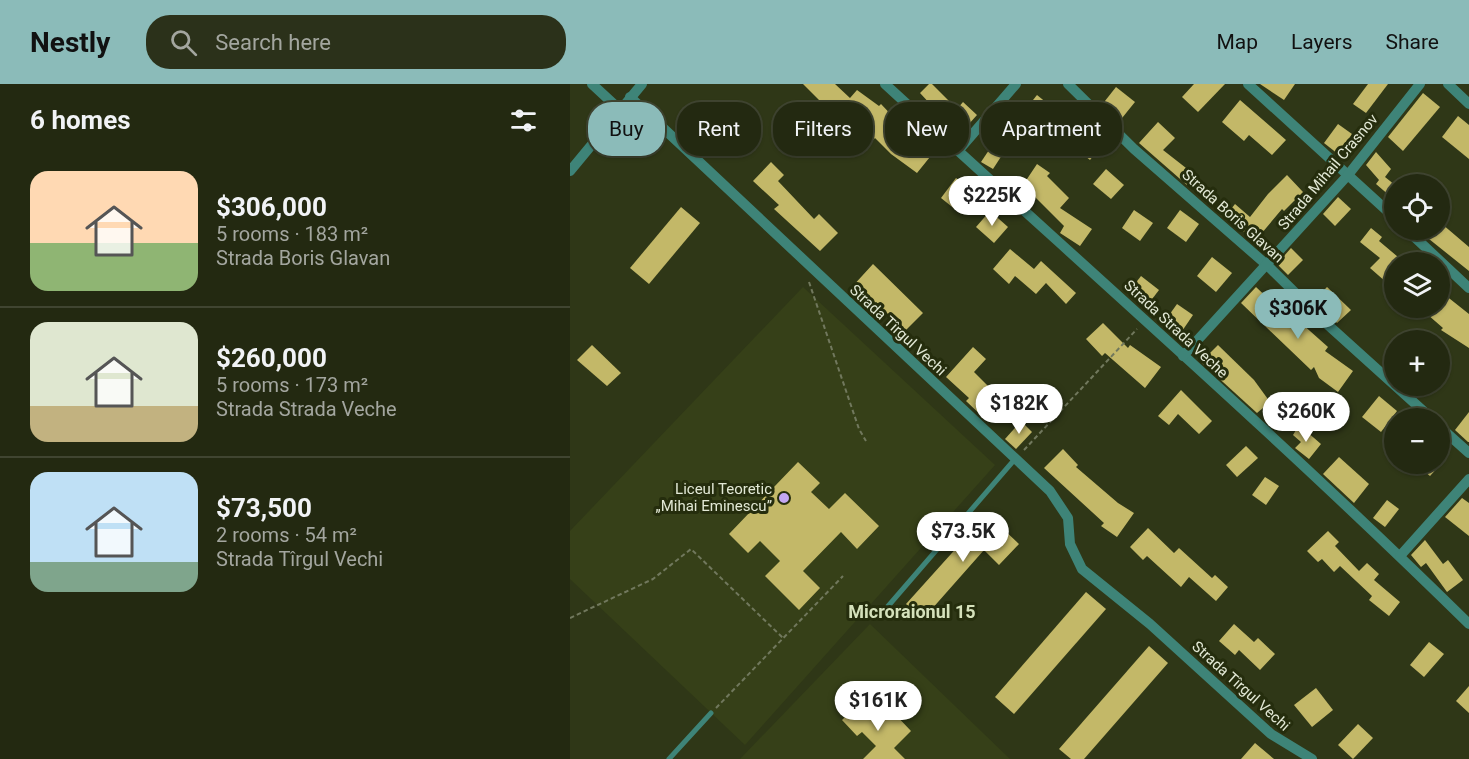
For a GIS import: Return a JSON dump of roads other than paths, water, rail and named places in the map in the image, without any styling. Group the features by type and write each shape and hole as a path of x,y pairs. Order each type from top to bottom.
{"street":[{"path":"592,84 611,102"},
{"path":"625,102 642,84"},
{"name":"Strada Strada Veche","path":"885,84 905,102"},
{"path":"969,137 1016,84"},
{"name":"Strada Boris Glavan","path":"1068,84 1134,149 1268,266 1328,325 1420,408"},
{"path":"1248,84 1384,208"},
{"name":"Strada Mihail Crasnov","path":"1183,356 1268,266 1348,175 1420,84"},
{"path":"1448,84 1469,104"},
{"name":"Strada Tîrgul Vechi","path":"630,97 1050,491 1068,518 1070,544 1082,569 1150,624 1271,734 1312,759"},
{"path":"570,171 588,148"},
{"name":"Strada Strada Veche","path":"965,156 1400,556 1469,624"},
{"path":"1418,240 1469,288"},
{"path":"1450,436 1469,453"},
{"path":"1400,556 1469,479"}],"lane":[{"path":"883,612 1015,459"},
{"path":"669,759 711,713"}],"place":[{"name":"Liceul Teoretic „Mihai Eminescu”","path":"784,498"}],"district":[{"name":"Microraionul 15","path":"912,612"}]}
